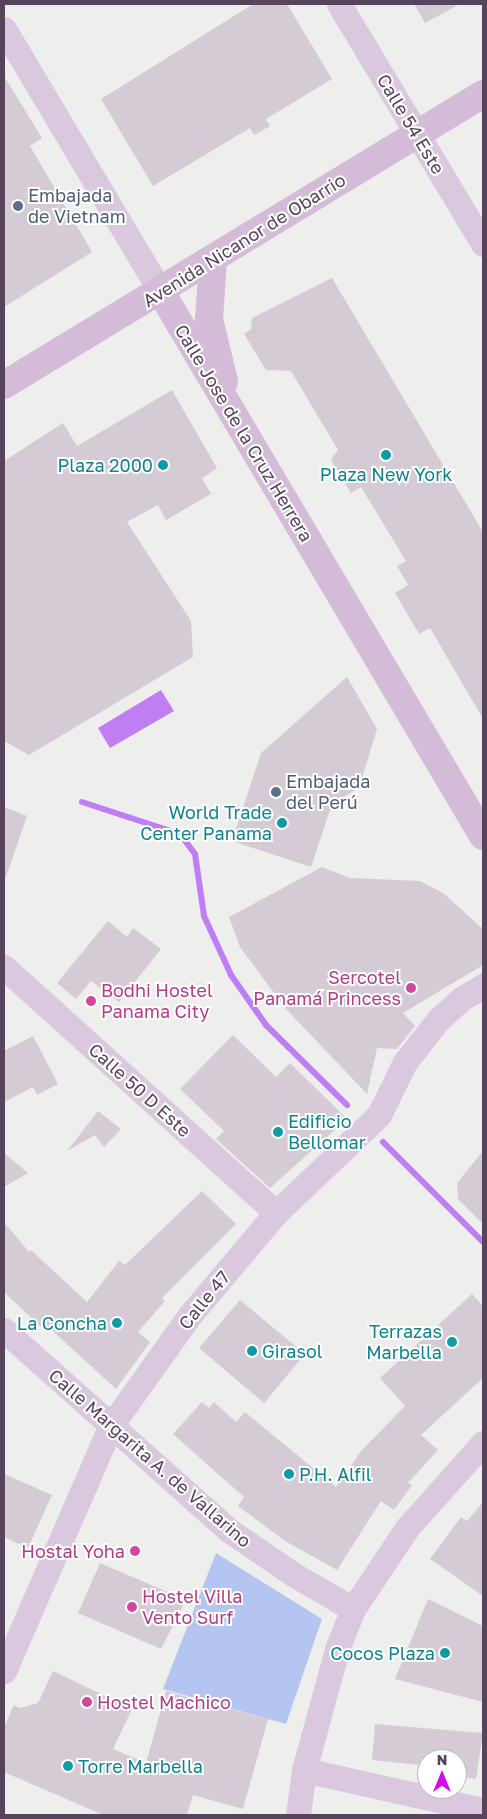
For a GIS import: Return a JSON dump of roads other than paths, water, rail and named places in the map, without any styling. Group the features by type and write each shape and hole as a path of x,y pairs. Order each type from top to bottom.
{"main road":[{"name":"Avenida Nicanor de Obarrio","path":"4,385 161,292 483,94"},
{"path":"212,260 208,290 211,331 237,420"},
{"name":"Calle Jose de la Cruz Herrera","path":"161,292 483,836"}],"street":[{"name":"Calle 54 Este","path":"339,4 483,244"},
{"name":"Calle Jose de la Cruz Herrera","path":"4,29 161,292"},
{"name":"Calle 50 D Este","path":"4,967 276,1213"},
{"name":"Calle 47","path":"4,1671 110,1427 190,1315 276,1213 379,1114 405,1062 439,1019 461,998 483,986"},
{"name":"Calle Margarita A. de Vallarino","path":"4,1330 110,1427 227,1529 296,1576 353,1608"},
{"path":"298,1815 304,1770 337,1649 353,1608 407,1528 483,1444"},
{"path":"304,1770 483,1810"}],"waterway":[{"path":"82,802 180,834 195,854 204,916 231,975 266,1025 347,1105"},
{"path":"383,1142 483,1242"}],"place":[{"name":"Embajada de Vietnam","path":"18,206"},
{"name":"Plaza New York","path":"386,455"},
{"name":"Plaza 2000","path":"163,465"},
{"name":"Embajada del Perú","path":"276,792"},
{"name":"World Trade Center Panama","path":"282,823"},
{"name":"Sercotel Panamá Princess","path":"411,988"},
{"name":"Bodhi Hostel Panama City","path":"91,1001"},
{"name":"Edificio Bellomar","path":"278,1132"},
{"name":"La Concha","path":"117,1323"},
{"name":"Terrazas Marbella","path":"452,1342"},
{"name":"Girasol","path":"252,1351"},
{"name":"P.H. Alfil","path":"289,1474"},
{"name":"Hostal Yoha","path":"135,1551"},
{"name":"Hostel Villa Vento Surf","path":"132,1607"},
{"name":"Cocos Plaza","path":"445,1653"},
{"name":"Hostel Machico","path":"87,1702"},
{"name":"Torre Marbella","path":"68,1766"}]}
